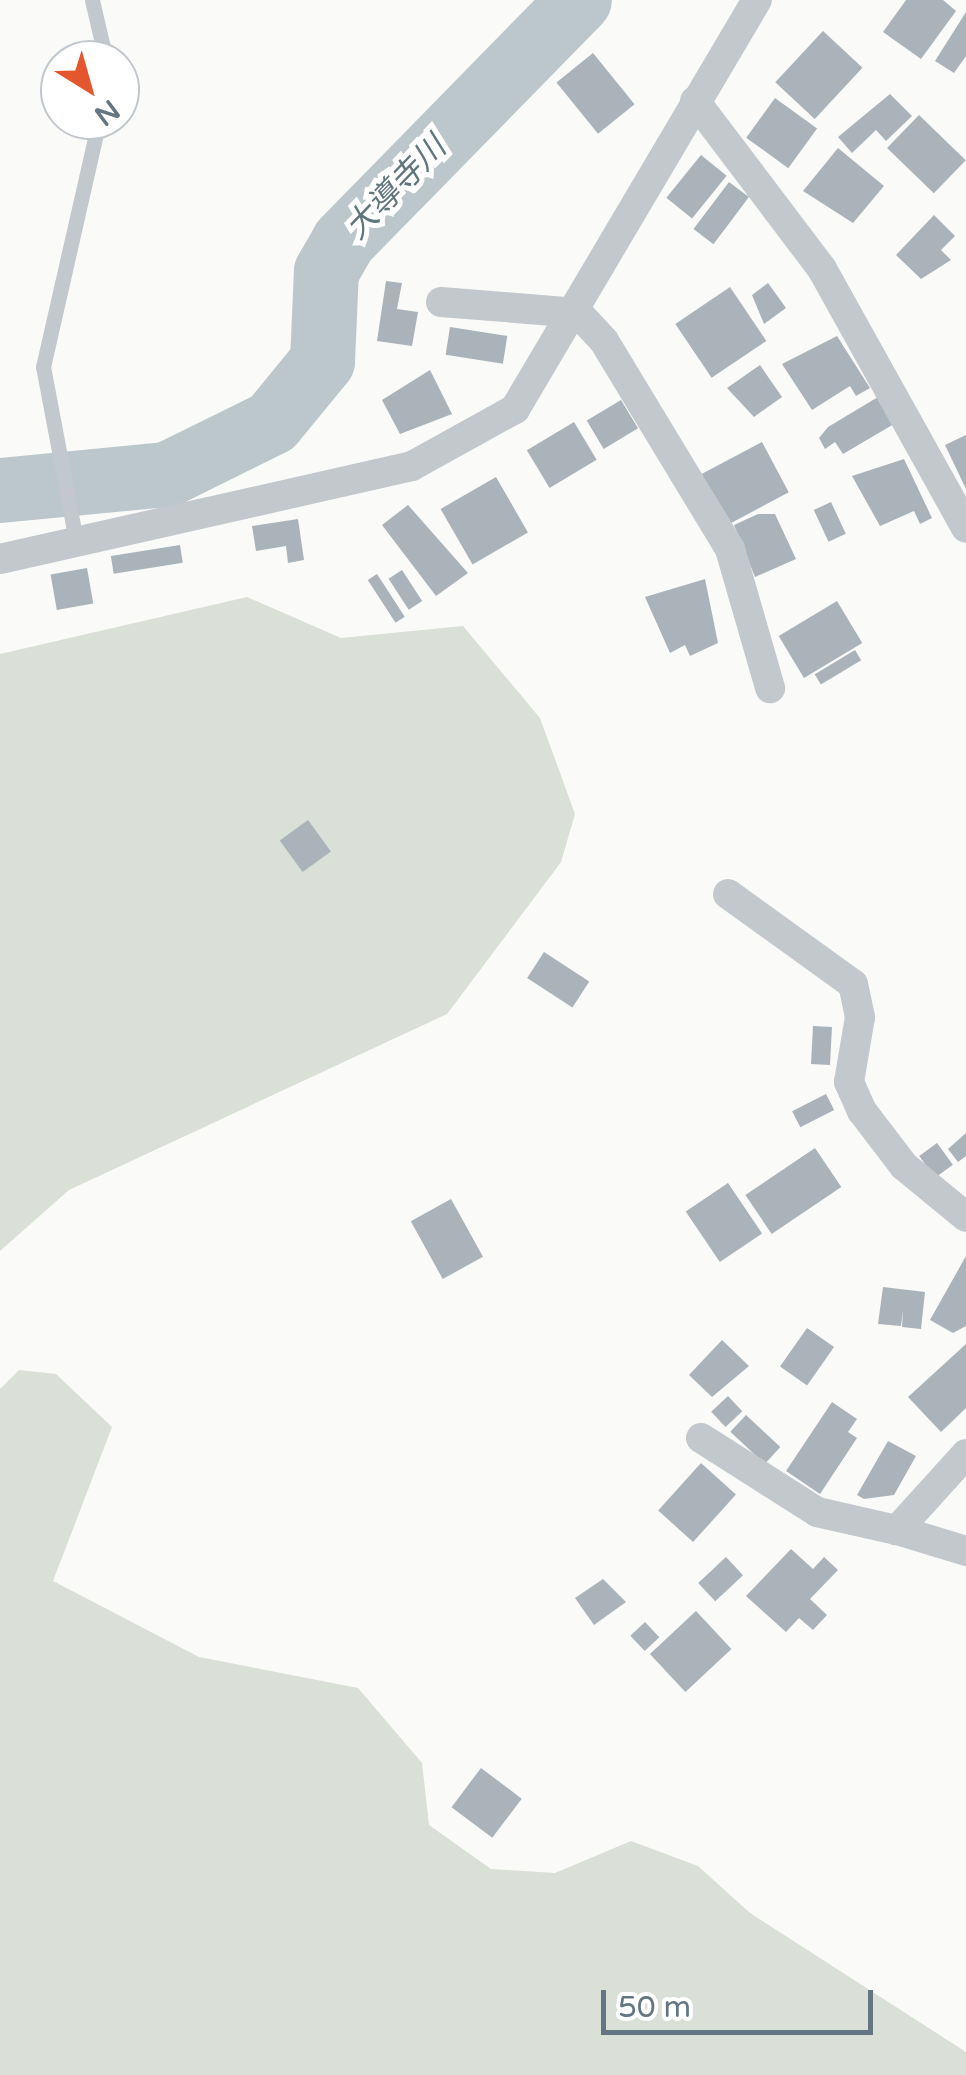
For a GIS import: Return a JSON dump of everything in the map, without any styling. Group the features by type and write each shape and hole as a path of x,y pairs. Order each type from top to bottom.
{"street":[{"path":"0,559 74,531 412,466 472,440 515,409 578,313 695,101 757,0"},
{"path":"695,101 822,270 966,528"},
{"path":"441,302 578,313 646,402 730,549 770,688"},
{"path":"728,894 854,984 860,1017 849,1082 862,1111 904,1166 966,1217"},
{"path":"701,1438 817,1512 966,1551"},
{"path":"896,1530 962,1472"}],"lane":[{"path":"92,0 101,40"},
{"path":"74,531 43,367 94,140"}],"shaded area":[{"path":"247,597 341,638 463,626 540,718 575,814 561,862 447,1014 69,1190 0,1251 0,654"},
{"path":"19,1370 56,1374 112,1427 53,1581 199,1657 358,1688 422,1763 429,1825 491,1869 555,1873 631,1841 698,1866 750,1913 966,2052 966,2075 0,2075 0,1389"}],"building":[{"path":"906,0 943,0 956,11 921,59 883,32"},
{"path":"966,12 966,56 954,73 935,61"},
{"path":"823,31 862,68 815,119 775,82"},
{"path":"593,53 635,104 598,134 556,83"},
{"path":"890,94 912,116 886,141 876,130 852,153 838,137"},
{"path":"775,98 817,129 788,168 746,138"},
{"path":"919,115 966,160 934,193 887,148"},
{"path":"838,148 884,186 853,223 803,191"},
{"path":"701,155 727,176 692,219 666,198"},
{"path":"729,182 749,197 713,244 693,229"},
{"path":"934,215 955,236 941,250 951,260 921,279 896,255"},
{"path":"386,281 402,283 397,309 418,312 412,346 377,341"},
{"path":"768,283 786,308 764,324 752,295"},
{"path":"730,287 766,341 712,378 675,324"},
{"path":"450,327 507,336 503,364 446,355"},
{"path":"837,336 870,388 856,396 850,386 812,410 782,364"},
{"path":"760,365 782,397 754,417 727,388"},
{"path":"430,370 452,414 400,434 382,400"},
{"path":"878,397 894,424 843,454 835,442 825,449 819,438 828,427"},
{"path":"621,400 638,428 604,449 587,421"},
{"path":"574,422 597,460 550,488 527,450"},
{"path":"966,435 966,489 945,445"},
{"path":"762,442 789,492 727,525 700,475"},
{"path":"904,459 932,518 920,524 914,511 880,526 852,476"},
{"path":"496,477 528,532 473,564 441,509"},
{"path":"831,502 846,534 829,542 814,510"},
{"path":"408,505 468,573 436,596 382,525"},
{"path":"758,514 775,514 796,559 755,577 734,525"},
{"path":"298,519 304,560 288,563 286,546 256,551 252,526"},
{"path":"180,545 183,563 114,574 111,556"},
{"path":"87,568 93,603 57,610 51,574"},
{"path":"402,570 422,601 409,610 389,579"},
{"path":"377,574 405,617 396,623 368,580"},
{"path":"705,579 718,643 690,656 685,645 670,653 645,597"},
{"path":"837,601 862,643 804,678 779,636"},
{"path":"855,650 861,660 821,684 815,674"},
{"path":"308,820 331,852 303,872 280,841"},
{"path":"544,952 589,981 572,1007 527,978"},
{"path":"813,1026 832,1027 830,1065 811,1064"},
{"path":"826,1094 834,1110 800,1127 792,1111"},
{"path":"966,1133 966,1156 958,1162 948,1149"},
{"path":"937,1143 953,1165 935,1178 919,1156"},
{"path":"815,1148 841,1187 772,1234 745,1195"},
{"path":"728,1183 762,1234 720,1262 686,1212"},
{"path":"451,1199 483,1257 443,1279 411,1221"},
{"path":"966,1256 966,1326 953,1333 930,1320"},
{"path":"883,1287 925,1292 921,1329 902,1327 903,1310 901,1326 878,1324"},
{"path":"807,1328 834,1347 807,1385 780,1367"},
{"path":"722,1340 749,1366 712,1397 689,1375"},
{"path":"966,1344 966,1408 941,1432 908,1397"},
{"path":"728,1396 742,1411 726,1427 711,1412"},
{"path":"832,1402 857,1419 848,1432 857,1438 820,1494 786,1471"},
{"path":"746,1415 780,1447 765,1464 730,1432"},
{"path":"888,1441 916,1456 894,1495 864,1499 857,1495"},
{"path":"701,1463 736,1494 693,1542 658,1511"},
{"path":"791,1549 813,1569 824,1557 838,1570 810,1599 827,1615 813,1630 799,1618 786,1632 746,1596"},
{"path":"726,1557 743,1575 715,1601 698,1583"},
{"path":"603,1579 626,1602 594,1625 575,1598"},
{"path":"696,1611 731,1649 685,1692 650,1654"},
{"path":"645,1622 659,1637 645,1651 630,1636"},
{"path":"481,1768 522,1799 492,1838 452,1807"}],"waterway":[{"name":"大導寺川","path":"0,490 167,474 272,422 322,361 326,271 343,241 579,0"}]}
